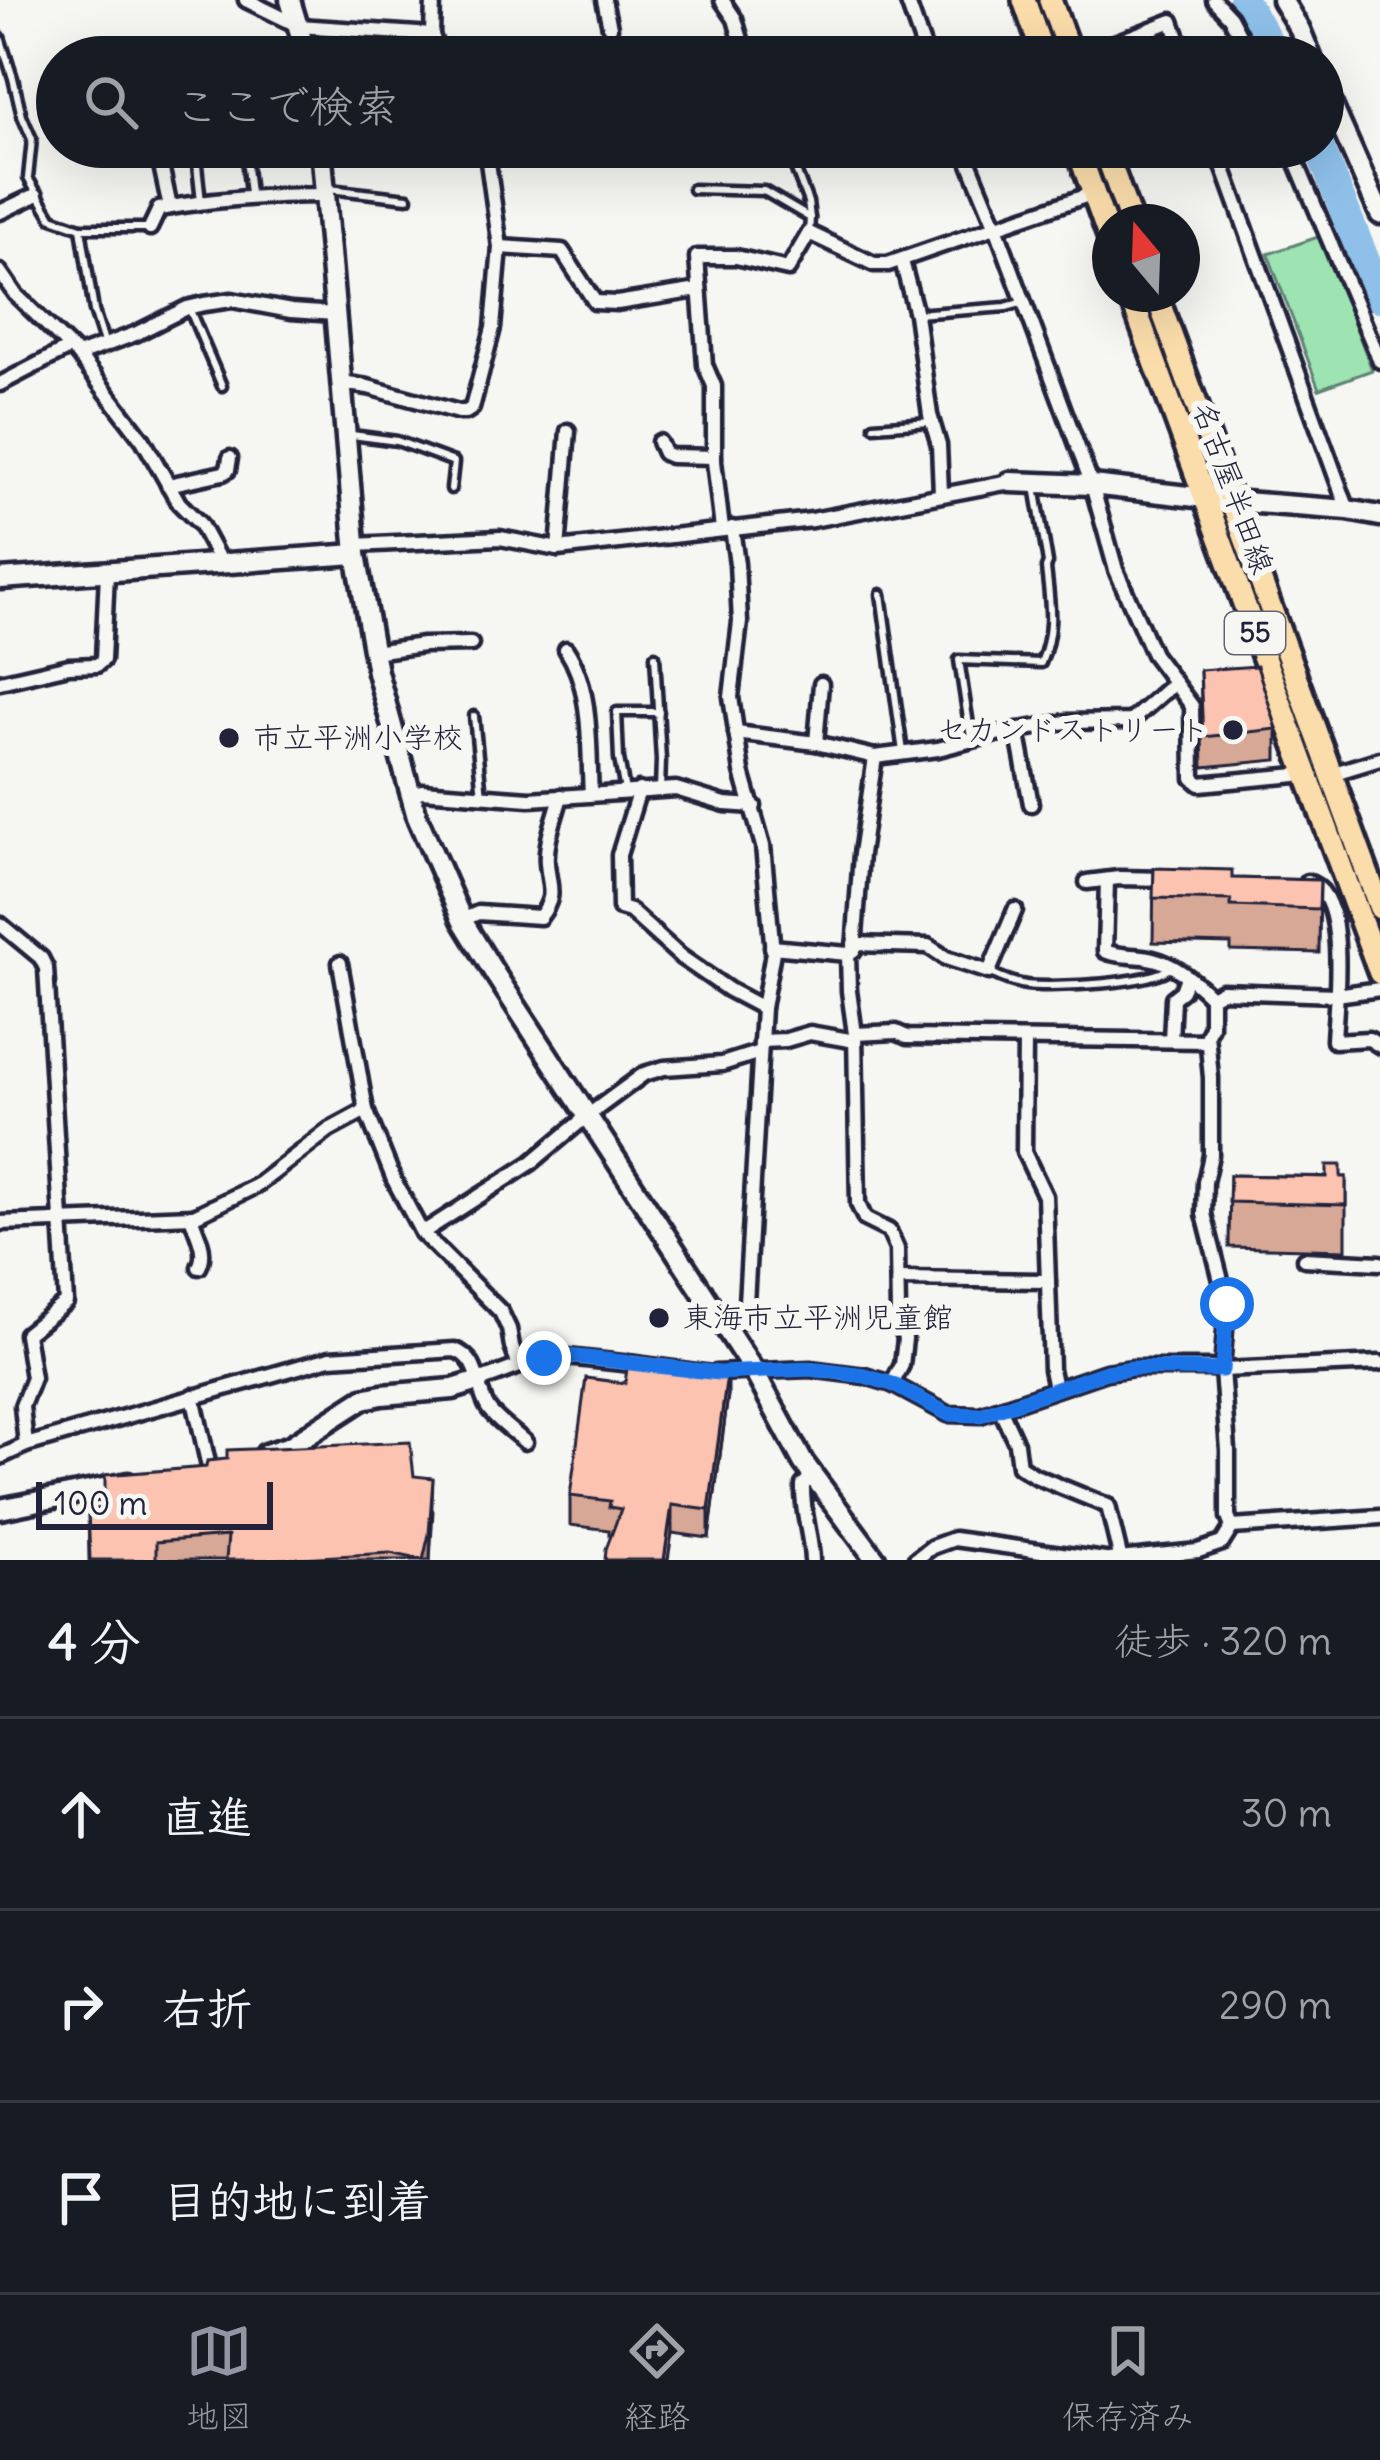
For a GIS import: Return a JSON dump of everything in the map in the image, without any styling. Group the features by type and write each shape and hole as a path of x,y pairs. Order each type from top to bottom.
{"main road":[{"path":"1024,0 1037,36"},
{"path":"1051,0 1066,36"},
{"path":"1085,168 1098,204"},
{"path":"1112,168 1125,204"},
{"name":"名古屋半田線","path":"1136,312 1203,497 1380,908"},
{"name":"名古屋半田線","path":"1163,312 1231,501 1380,973"}],"street":[{"path":"246,0 299,26 432,35 434,0"},
{"path":"290,0 302,36"},
{"path":"604,0 610,27"},
{"path":"722,0 740,36"},
{"path":"908,0 920,36"},
{"path":"1214,0 1240,36"},
{"path":"1282,0 1302,36"},
{"path":"1132,36 1172,21 1177,36"},
{"path":"1344,133 1380,214"},
{"path":"162,168 170,207"},
{"path":"323,168 356,549 373,652 417,817 462,920 533,1036 755,1373 813,1474 876,1560"},
{"path":"341,382 459,412 472,408 493,328 500,248 489,168"},
{"path":"972,168 1092,485 1116,570 1153,654 1192,706 1192,778 1200,784 1320,774 1380,759"},
{"path":"1224,168 1348,510"},
{"path":"1299,168 1380,361"},
{"path":"150,227 159,208 325,192"},
{"path":"746,1320 760,1046 772,946 763,846 742,772 731,697 740,600 714,457 714,386 705,365 697,257 736,257 788,269 809,226 874,264 902,260 1094,193"},
{"path":"0,212 36,195"},
{"path":"500,248 562,251 595,302 698,290"},
{"path":"902,260 939,445 941,493"},
{"path":"0,272 15,294 74,351 143,440 221,563"},
{"path":"0,384 189,308 232,299 335,314"},
{"path":"559,549 568,431"},
{"path":"659,442 671,456 714,457"},
{"path":"168,485 223,473 230,458"},
{"path":"0,580 500,538 559,549 812,520 1010,482 1092,485 1380,516"},
{"path":"0,682 68,666 98,665 103,660 107,572"},
{"path":"373,652 471,644"},
{"path":"566,650 576,664 585,704 591,794"},
{"path":"817,743 821,684"},
{"path":"736,733 817,743 875,757 1066,722 1131,721 1173,684"},
{"path":"1018,730 1031,804"},
{"path":"875,757 849,992 855,1037 858,1204 865,1219 889,1231 897,1249 898,1314 904,1339 902,1365 892,1384"},
{"path":"410,794 530,799 676,789 725,804 754,806"},
{"path":"632,791 619,855 620,908 681,958 763,1008"},
{"path":"462,920 478,913 540,917 551,902 546,862 561,796"},
{"path":"1088,881 1190,879"},
{"path":"1107,880 1105,951 1153,958 1210,997 1211,1117 1204,1214 1227,1304 1222,1370 1232,1527"},
{"path":"1284,882 1316,884 1325,893 1336,924 1334,1041 1369,1040 1380,1046"},
{"path":"772,946 928,946 946,958 989,972 1015,910"},
{"path":"0,924 41,958 46,968 63,1221 67,1302 26,1334 32,1378 22,1406 26,1445"},
{"path":"340,963 366,1110 394,1180 422,1232 501,1312 519,1366"},
{"path":"1171,1040 1173,998 1182,991 1187,977"},
{"path":"1210,997 1222,991 1336,994 1380,988"},
{"path":"422,1232 530,1162 653,1071 722,1064 760,1046 810,1034 1207,1041"},
{"path":"1025,1039 1024,1152 1045,1196 1055,1388"},
{"path":"0,1223 191,1216 256,1186 329,1130 366,1110"},
{"path":"191,1216 203,1252 199,1267"},
{"path":"1304,1259 1380,1263"},
{"path":"898,1279 1048,1281"},
{"path":"0,1456 330,1358 454,1350 471,1360 488,1409 525,1442"},
{"path":"251,1457 290,1446 363,1400 453,1389 544,1358 564,1355 656,1366"},
{"path":"698,1371 810,1369 865,1376 892,1384 948,1414 980,1415 1106,1372 1133,1368 1222,1370 1380,1363"},
{"path":"193,1396 209,1466"},
{"path":"1000,1408 1016,1443 1019,1466 1108,1506 1126,1560"},
{"path":"188,1471 230,1462"},
{"path":"812,1560 812,1540 802,1506 803,1485 813,1474"},
{"path":"0,1509 145,1480"},
{"path":"1232,1527 1380,1517"},
{"path":"915,1560 953,1539 1126,1560 1198,1551 1222,1543 1232,1527"}],"lane":[{"path":"0,37 32,140 28,178 52,218 82,228 150,227"},
{"path":"198,168 202,202"},
{"path":"247,168 251,198"},
{"path":"795,168 808,202 809,226"},
{"path":"693,188 764,191 809,226"},
{"path":"325,192 408,198"},
{"path":"82,228 94,311 106,345"},
{"path":"916,314 1024,302"},
{"path":"189,308 222,386"},
{"path":"874,426 932,422"},
{"path":"346,435 397,441 454,463 451,489"},
{"path":"971,740 959,660 1041,663 1049,643 1048,563 1034,483"},
{"path":"881,594 903,752"},
{"path":"655,656 660,790"},
{"path":"632,791 619,759 617,712 658,712"},
{"path":"474,716 482,796"},
{"path":"989,972 1031,986 1072,985 1133,980 1165,974 1172,967"}],"green space":[{"path":"1321,236 1372,370 1319,389 1268,254"}],"building":[{"path":"1257,666 1277,729 1203,737 1200,670"},
{"path":"1154,868 1232,870 1232,878 1320,880 1319,909 1153,898"},
{"path":"1327,1165 1341,1165 1346,1205 1229,1202 1230,1175 1327,1177"},
{"path":"629,1354 728,1367 709,1510 672,1505 664,1560 605,1560 621,1509 609,1507 610,1501 570,1496 586,1378 625,1383"},
{"path":"410,1442 414,1476 433,1478 423,1560 390,1553 226,1560 228,1536 156,1542 156,1560 90,1560 88,1510 105,1508 105,1475 206,1467 207,1461 227,1459 227,1450"}],"waterway":[{"path":"1243,0 1264,36"},
{"path":"1327,168 1380,298"}],"place":[{"name":"セカンドストリート","path":"1233,730"},
{"name":"市立平洲小学校","path":"229,738"},
{"name":"東海市立平洲児童館","path":"659,1318"}],"route":[{"path":"544,1358 569,1356 719,1373 810,1369 865,1376 892,1384 948,1414 980,1415 1106,1372 1222,1370 1227,1304"}]}
